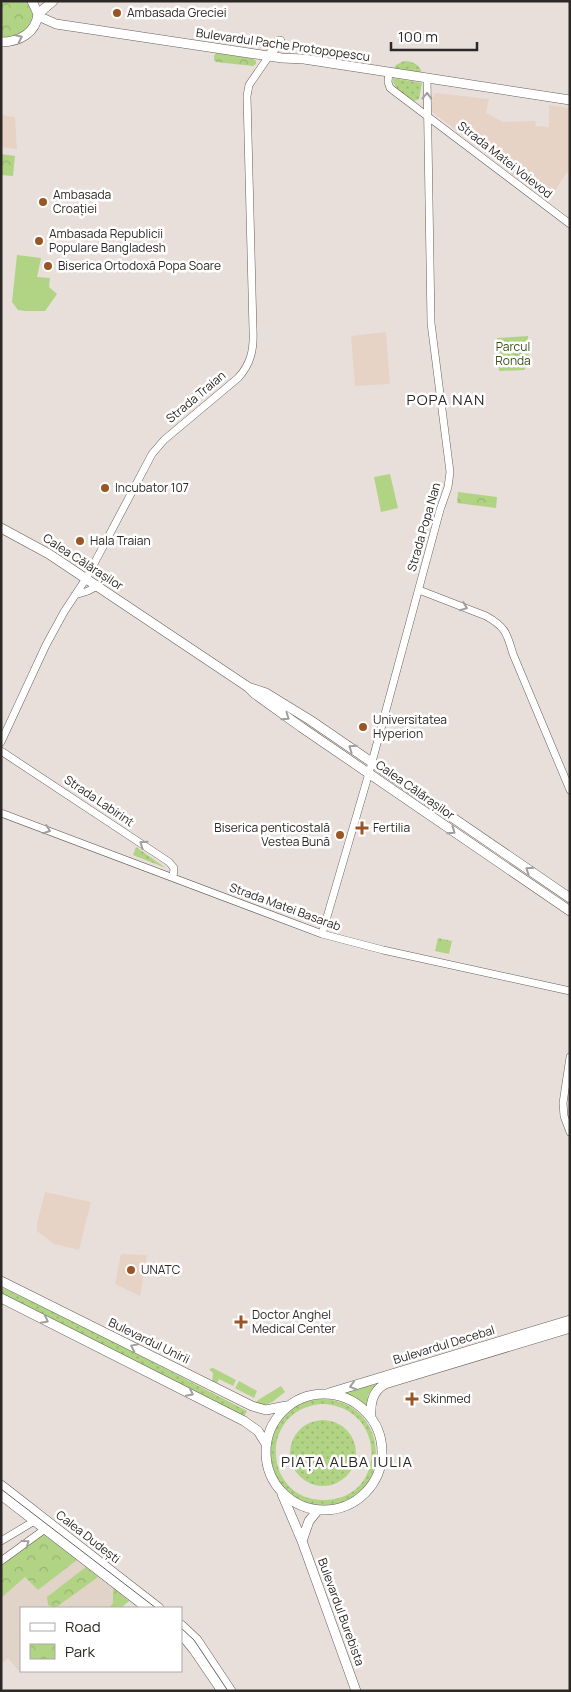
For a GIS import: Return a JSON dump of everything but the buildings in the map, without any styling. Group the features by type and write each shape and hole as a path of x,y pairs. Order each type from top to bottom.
{"main road":[{"path":"38,15 32,2 52,1"},
{"path":"1,42 18,40 31,32 38,15 52,1"},
{"name":"Bulevardul Pache Protopopescu","path":"38,15 51,23"},
{"name":"Bulevardul Pache Protopopescu","path":"34,27 51,23 269,56 365,68 570,100"},
{"name":"Strada Traian","path":"269,56 280,41"},
{"name":"Calea Călărașilor","path":"1,528 41,549 248,687 262,699 570,911"},
{"name":"Calea Călărașilor","path":"248,687 266,693 372,762 568,895"},
{"name":"Bulevardul Unirii","path":"1,1281 252,1406 266,1410 289,1406"},
{"path":"1,1298 244,1421 258,1431 266,1444"},
{"name":"Bulevardul Decebal","path":"326,1394 570,1320"},
{"name":"Bulevardul Decebal","path":"371,1418 373,1398 378,1389 385,1384 570,1328"},
{"path":"326,1394 350,1400 364,1410 379,1432 382,1448 381,1465 375,1481 364,1495 351,1504 335,1510 318,1510 296,1504 279,1490 272,1480 267,1468 266,1456 269,1432 275,1420 289,1406 307,1396 326,1394"},
{"name":"Calea Dudești","path":"1,1485 47,1526 146,1607"},
{"name":"Bulevardul Burebista","path":"279,1490 302,1541 356,1691"},
{"name":"Calea Dudești","path":"1,1495 36,1522 47,1526 159,1607"},
{"path":"302,1541 309,1521 318,1510"},
{"path":"182,1626 197,1640 231,1691"},
{"path":"182,1635 222,1691"}],"street":[{"name":"Strada Traian","path":"1,742 44,650 86,578 154,451 170,435 238,378 250,359 253,345 253,330 247,91 251,80 269,56"},
{"name":"Strada Matei Voievod","path":"365,68 378,75 388,85 570,224"},
{"path":"388,85 389,72"},
{"path":"427,78 427,114"},
{"name":"Strada Popa Nan","path":"322,934 369,773 450,475 431,323 427,114"},
{"path":"75,595 97,586"},
{"path":"418,590 486,616 498,624 508,636 513,654 570,790"},
{"name":"Strada Labirint","path":"1,751 169,862 174,868 172,877"},
{"name":"Strada Matei Basarab","path":"1,813 322,934 383,950 570,991"},
{"path":"569,1128 563,1110 563,1103 570,1056"},
{"path":"1,1541 36,1522"},
{"path":"1,1561 47,1526"}],"shaded area":[{"path":"434,94 489,99 486,113 503,122 535,121 536,126 549,127 549,105 570,108 570,168 547,202 468,139 480,120 467,138 432,112 431,107"},
{"path":"1,115 15,117 17,149 1,147"},
{"path":"386,332 390,384 355,386 351,336"},
{"path":"45,1192 91,1202 79,1250 54,1244 37,1231 37,1223"},
{"name":"UNATC","path":"121,1254 147,1255 140,1296 115,1284"},
{"path":"43,1534 129,1601 122,1607 20,1607 19,1671 8,1658 1,1664 1,1566"}],"green space":[{"path":"1,1 27,1 34,10 33,24 18,36 1,39"},
{"path":"216,53 254,59 256,64 253,66 216,62 214,56"},
{"path":"404,61 416,64 422,73 394,68"},
{"path":"393,78 422,83 419,99 414,101 400,92 395,86"},
{"path":"1,154 15,156 13,176 1,175"},
{"path":"17,255 41,258 37,277 50,278 49,287 57,294 45,311 18,310 12,302"},
{"name":"Parcul Ronda","path":"528,336 529,364 524,370 499,371 497,338"},
{"path":"390,474 398,508 381,512 374,477"},
{"path":"458,492 497,497 496,508 457,503"},
{"path":"136,847 166,868 133,855"},
{"path":"438,938 452,941 449,954 435,951"},
{"path":"1,1287 83,1326 247,1411 244,1417 1,1293"},
{"path":"213,1368 236,1380 233,1386 219,1379 216,1385 212,1383 213,1373 209,1369"},
{"path":"239,1381 257,1391 254,1398 235,1388"},
{"path":"374,1384 368,1395 366,1407 345,1393"},
{"path":"281,1386 285,1392 274,1401 264,1405 255,1404 258,1400"},
{"path":"322,1399 345,1404 362,1416 372,1433 376,1452 373,1472 364,1488 348,1500 325,1505 302,1501 285,1490 275,1473 271,1454 274,1435 283,1418 299,1405","holes":["321,1404 343,1408 358,1419 368,1434 372,1452 369,1469 361,1484 346,1495 326,1500 305,1497 290,1487 280,1472 276,1455 278,1438 286,1422 300,1410"]},
{"path":"323,1420 336,1422 351,1435 354,1440 356,1453 354,1466 341,1481 336,1484 323,1486 310,1484 295,1471 292,1466 290,1453 292,1440 305,1425 310,1422"},
{"path":"43,1534 77,1560 38,1590 25,1577 1,1598 1,1566"},
{"path":"86,1567 98,1577 56,1607 48,1605 47,1597"},
{"path":"113,1588 129,1601 122,1607 110,1607 113,1603"}],"tram line":[{"path":"1,1489 155,1607"},
{"path":"182,1629 194,1640 228,1691"}],"place":[{"name":"Ambasada Greciei","path":"117,13"},
{"name":"Ambasada Croației","path":"43,202"},
{"name":"Ambasada Republicii Populare Bangladesh","path":"39,241"},
{"name":"Biserica Ortodoxă Popa Soare","path":"48,266"},
{"name":"Incubator 107","path":"105,488"},
{"name":"Hala Traian","path":"80,541"},
{"name":"Universitatea Hyperion","path":"363,727"},
{"name":"Fertilia","path":"362,828"},
{"name":"Biserica penticostală Vestea Bună","path":"340,835"},
{"name":"UNATC","path":"131,1270"},
{"name":"Doctor Anghel Medical Center","path":"241,1322"},
{"name":"Skinmed","path":"412,1399"}],"district":[{"name":"POPA NAN","path":"446,400"},
{"name":"PIAȚA ALBA IULIA","path":"347,1462"}]}
